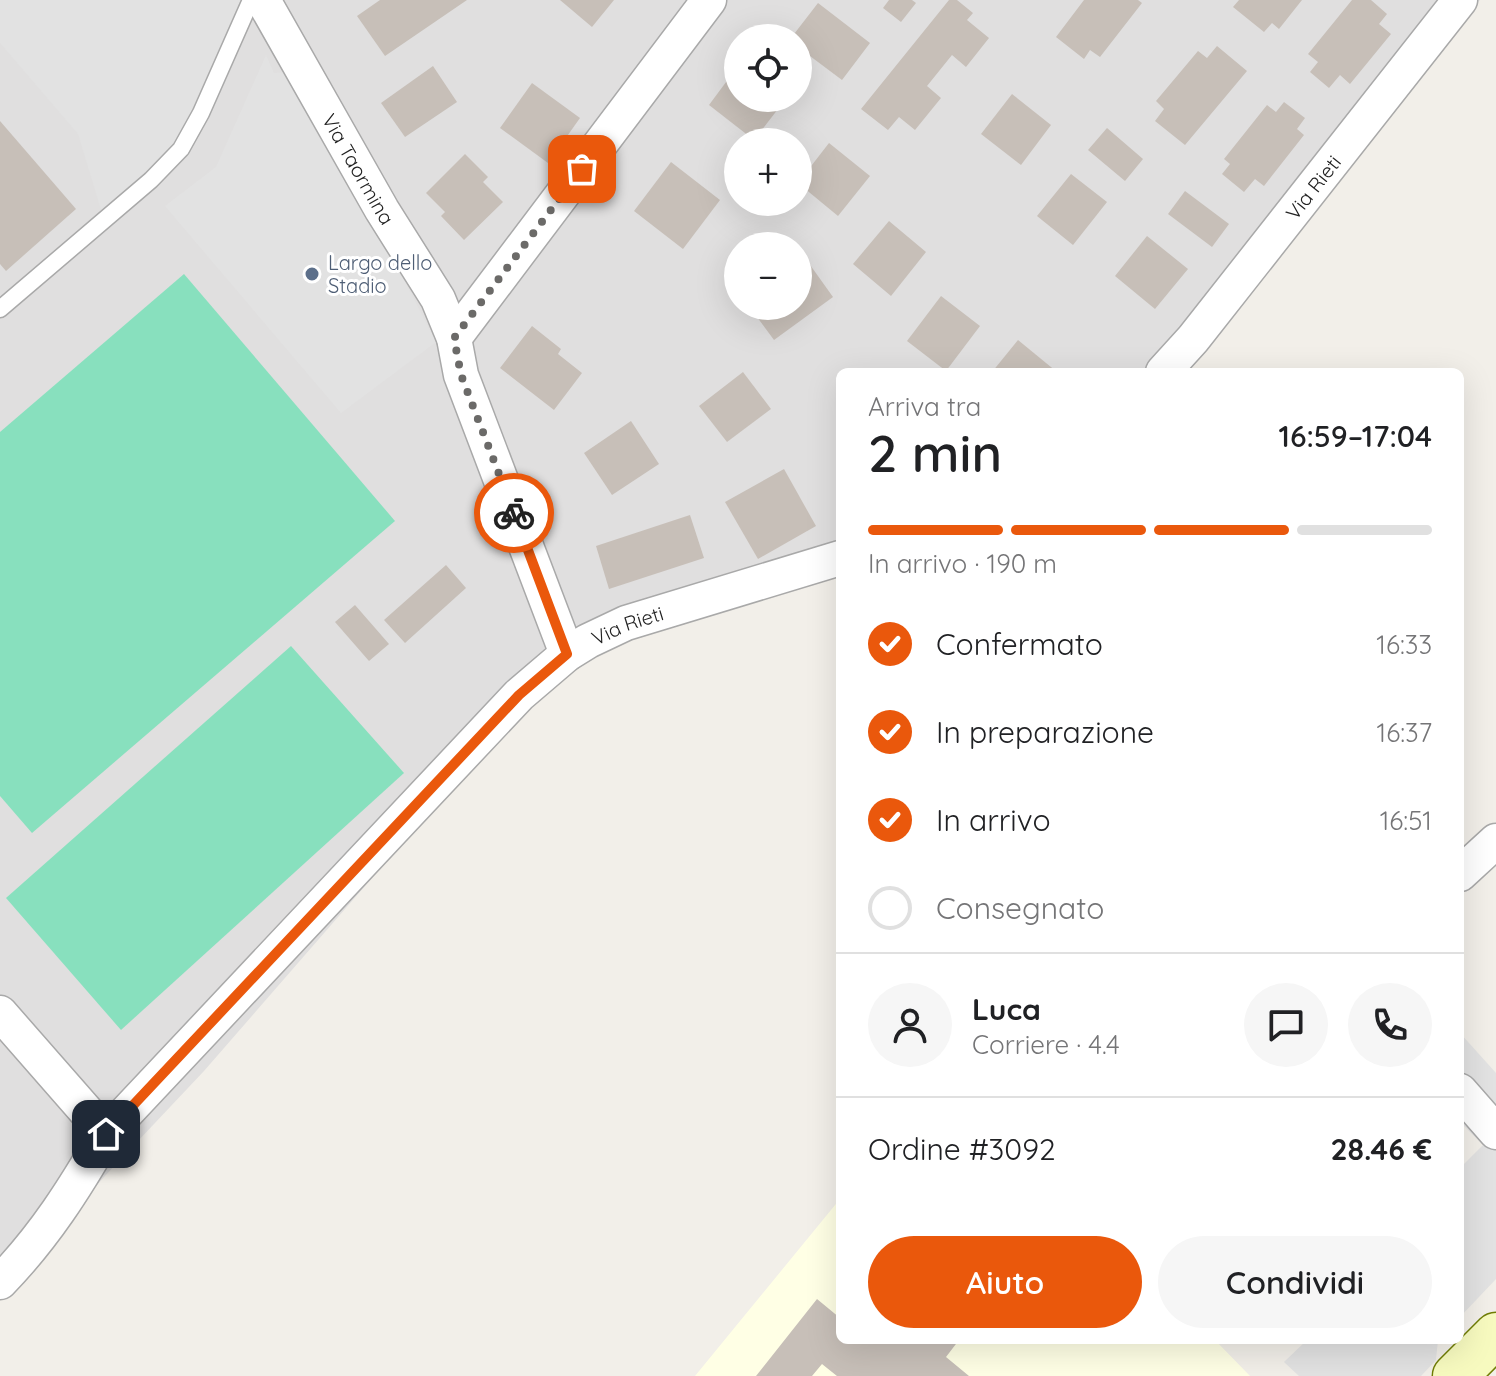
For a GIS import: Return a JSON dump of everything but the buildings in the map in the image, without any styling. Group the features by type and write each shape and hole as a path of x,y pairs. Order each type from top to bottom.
{"main road":[{"path":"1455,1376 1496,1335"}],"street":[{"name":"Via Taormina","path":"263,0 382,210 438,299 454,338 461,375 567,654"},
{"path":"454,338 709,0"},
{"name":"Via Rieti","path":"1167,368 1193,339 1460,0"},
{"name":"Via Rieti","path":"0,1282 31,1249 61,1209 106,1134 519,695 567,654 626,623 836,559"},
{"path":"1464,870 1496,841"},
{"path":"4,1025 106,1134"},
{"path":"1464,1096 1496,1132"}],"lane":[{"path":"0,309 151,180 181,149 251,0"}],"shaded area":[{"path":"0,0 1480,0 1271,257 1174,368 836,368 836,574 583,656 548,676 204,1071 104,1177 33,1260 0,1291"},
{"path":"0,0 241,0 180,137 151,170 102,213 78,134 0,43"},
{"name":"Largo dello Stadio","path":"266,55 274,73 292,72 362,198 436,342 341,413 165,206 216,167"},
{"path":"1464,1037 1496,1073 1496,1279 1464,1313 1464,1164 1483,1145 1464,1126"},
{"path":"836,1204 836,1344 1219,1344 1250,1376 695,1376"},
{"path":"1303,1344 1438,1344 1436,1360 1421,1376 1299,1376 1284,1362"}],"green space":[{"path":"184,274 395,521 32,833 0,796 0,432"},
{"path":"291,646 404,773 121,1030 6,898"}],"way so far":[{"path":"514,513 461,375 454,338 582,169"}],"place":[{"name":"Largo dello Stadio","path":"312,274"}],"route":[{"path":"106,1134 519,695 567,654 514,513"}]}
